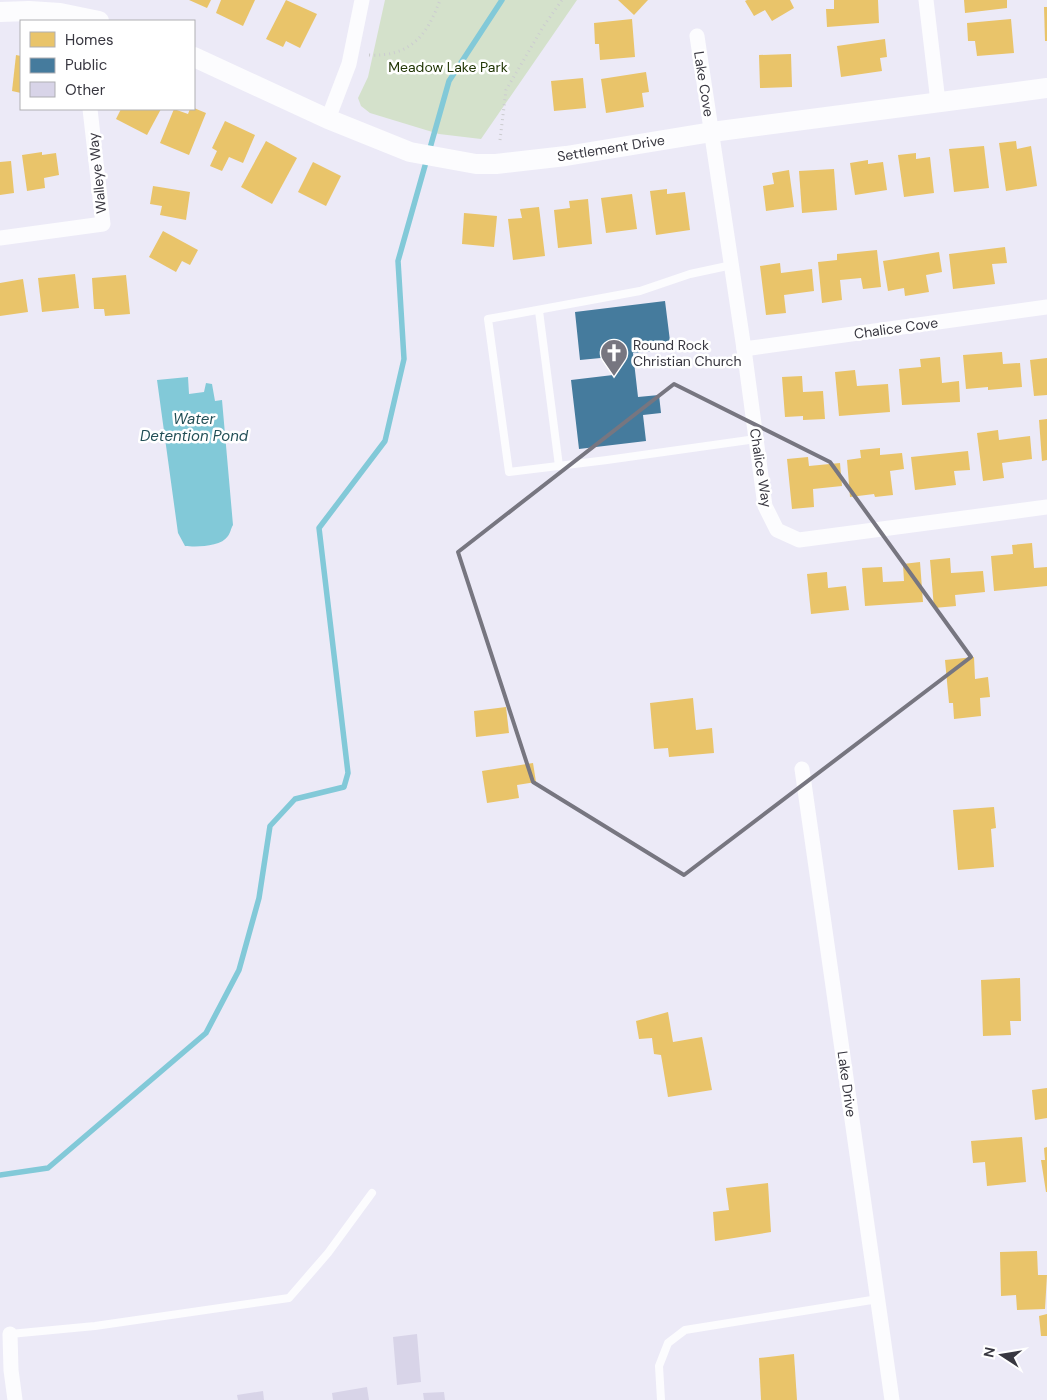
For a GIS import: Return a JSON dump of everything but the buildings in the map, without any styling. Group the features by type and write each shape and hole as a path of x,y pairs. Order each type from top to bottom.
{"street":[{"path":"328,119 349,64 362,0"},
{"path":"926,0 938,102"},
{"path":"0,12 60,12 95,20"},
{"name":"Lake Cove","path":"697,36 712,132"},
{"name":"Settlement Drive","path":"195,57 328,119 401,148 445,159 476,164 496,164 566,156 712,132 1047,88"},
{"name":"Walleye Way","path":"0,238 103,224 90,110"},
{"name":"Chalice Way","path":"712,132 765,506 777,530 799,540 1047,507"},
{"name":"Chalice Cove","path":"744,349 1047,307"},
{"name":"Lake Drive","path":"802,769 892,1400"},
{"path":"10,1334 11,1370 15,1400"}],"lane":[{"path":"732,266 690,274 640,291 488,319 489,329 509,472 756,439"},
{"path":"539,311 560,466"},
{"path":"10,1334 95,1326 289,1298 328,1253 372,1193"},
{"path":"661,1400 659,1366 668,1343 685,1330 878,1299"}],"path":[{"path":"369,55 385,56 412,46 433,18 440,0"},
{"path":"500,140 506,90 543,27 562,0"}],"highlighted area":[{"path":"674,384 830,462 971,657 684,875 533,782 458,552"}],"green space":[{"name":"Meadow Lake Park","path":"385,0 577,0 481,139 439,134 370,113 361,106 358,98 368,77"}],"water":[{"name":"Water Detention Pond","path":"188,377 189,394 204,392 206,383 212,384 215,401 222,400 233,525 225,540 202,546 185,546 178,533 157,380"}],"waterway":[{"path":"0,1175 48,1168 206,1033 239,970 259,898 270,826 295,799 344,787 348,773 319,528 385,441 404,359 398,261 449,81 502,0"}],"place":[{"name":"Round Rock Christian Church","path":"614,377"}]}
